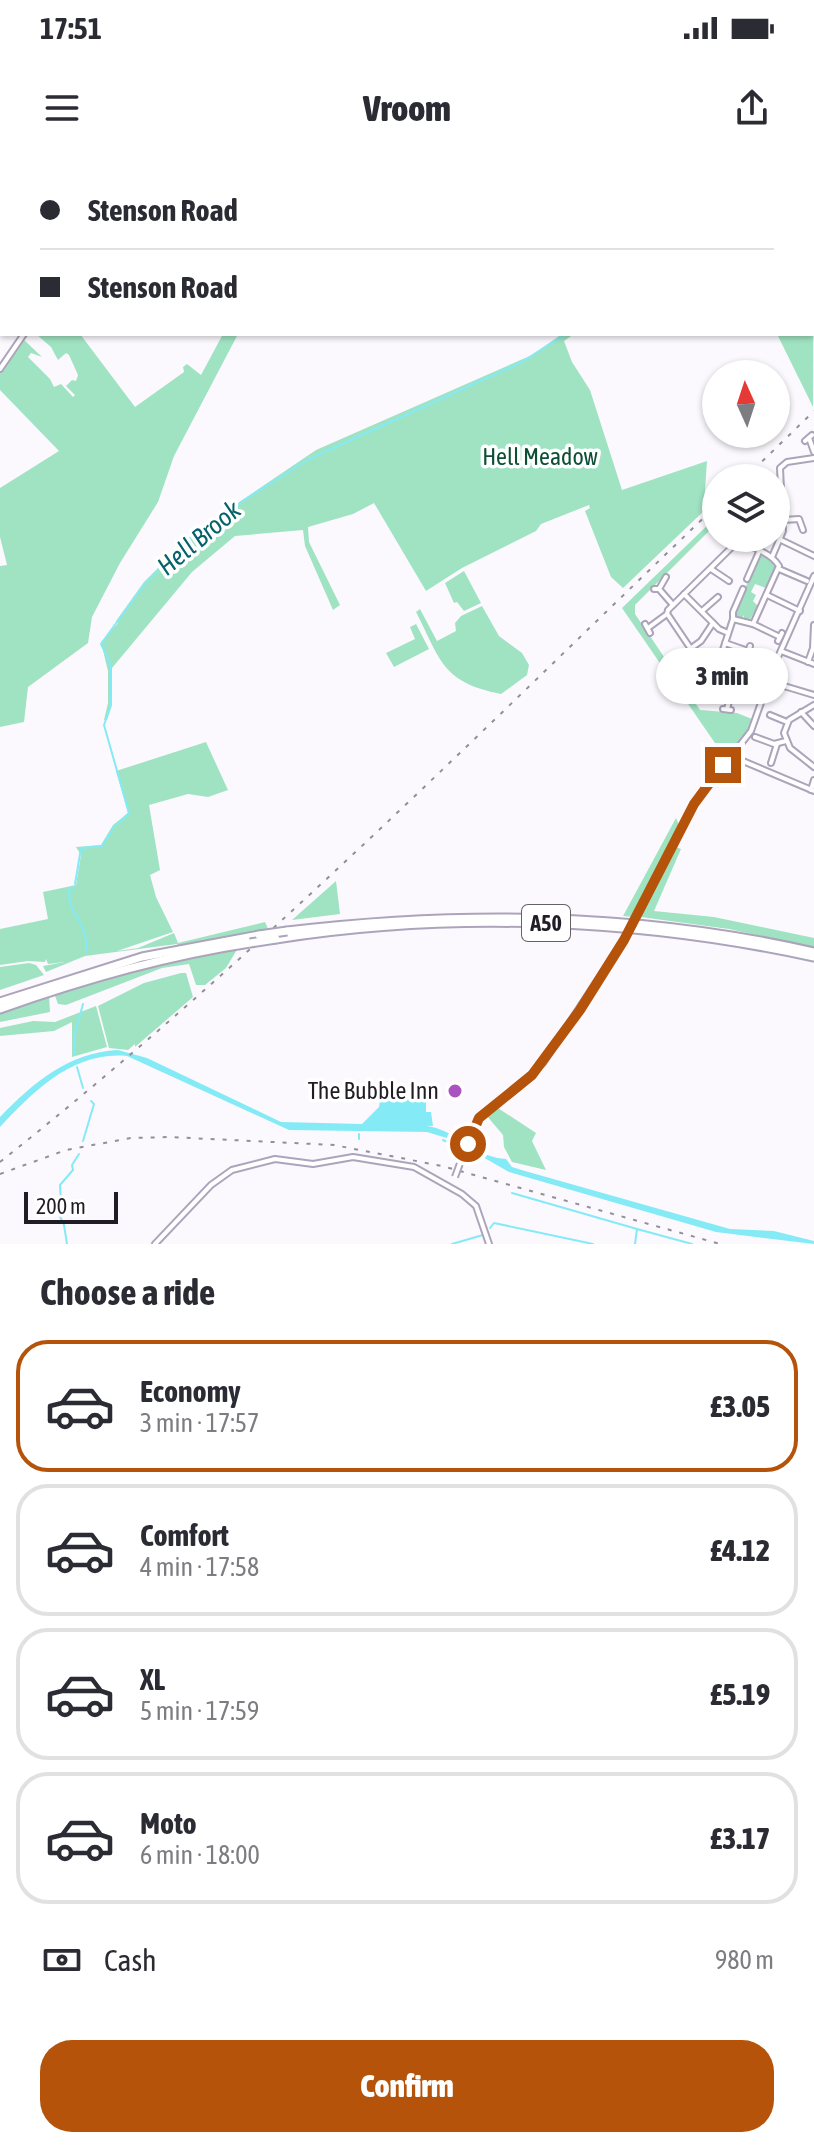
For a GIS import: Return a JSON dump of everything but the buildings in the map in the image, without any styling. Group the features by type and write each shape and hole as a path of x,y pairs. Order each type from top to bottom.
{"highway":[{"name":"A50","path":"0,1002 142,957 287,931 433,918 569,919 701,931 814,954"},
{"name":"A50","path":"0,1009 55,989 144,965 250,943 419,924 567,924 681,934 814,954"}],"street":[{"path":"0,369 23,336"},
{"path":"784,464 814,455 809,438"},
{"path":"790,520 799,519 803,530"},
{"path":"790,544 814,556"},
{"path":"648,628 667,614 727,552"},
{"path":"747,579 760,552 772,557 779,569 807,581"},
{"path":"772,557 775,552"},
{"path":"710,568 729,581"},
{"path":"753,624 779,569"},
{"path":"450,1187 482,1115 521,1085 552,1051 624,940 694,804 751,731 767,685 814,576"},
{"path":"672,581 666,578 656,589 673,605"},
{"path":"705,683 725,643 743,589"},
{"path":"684,594 713,623 728,633"},
{"path":"767,595 800,611"},
{"path":"701,611 718,597"},
{"path":"667,614 699,661 767,685"},
{"path":"733,619 753,624 780,637"},
{"path":"690,649 701,641 713,623"},
{"path":"808,662 814,625"},
{"path":"725,643 749,648 746,658"},
{"path":"781,651 814,664"},
{"path":"680,679 699,661"},
{"path":"727,709 736,675"},
{"path":"776,685 814,695"},
{"path":"814,705 787,722 784,730 786,741 814,767"},
{"path":"801,712 812,724"},
{"path":"773,718 787,722"},
{"path":"759,737 777,744 786,741"},
{"path":"771,763 777,744"},
{"path":"731,756 813,791 814,780"},
{"path":"155,1244 218,1179 232,1170 261,1161 313,1164 360,1157 406,1165 450,1187 476,1206 489,1244"}],"green space":[{"path":"38,336 82,336 135,407 184,372 183,367 187,364 201,375 222,336 237,336 174,456 158,502 120,563 92,617 88,643 28,687 24,722 0,727 0,566 7,565 0,537 0,488 59,451 0,390 0,374 22,338 42,357 31,353 28,357 54,387 61,384 73,397 75,395 66,386 72,380 76,381 78,375 69,355 66,353 58,360 51,347"},
{"name":"Hell Meadow","path":"559,336 571,336 564,341 572,362 590,390 622,490 707,461 707,464 702,464 702,513 623,588 611,577 585,511 590,508 589,505 541,524 536,531 462,568 426,591 374,503 353,514 308,527 309,542 340,605 333,610 305,546 303,530 235,536 192,572 112,668 112,705 107,720 104,720 108,703 108,671 101,642 118,623 116,621 144,582 188,538 210,527 235,505 316,450 532,355"},
{"path":"778,336 813,336 813,407"},
{"path":"702,531 702,538 635,605 635,614 700,710 737,713 752,719 747,733 726,759 622,608"},
{"path":"760,555 772,560 776,567 766,588 755,584 751,592 756,595 753,601 758,606 749,621 744,620 744,615 742,619 733,615"},
{"path":"464,571 481,603 464,611 457,602 454,603 445,583"},
{"path":"482,606 499,636 522,653 529,665 527,675 501,694 481,689 455,676 438,656 416,612 420,609 437,641 456,631 455,623 461,616"},
{"path":"416,624 429,649 394,667 386,653 415,639 410,627"},
{"path":"206,742 228,790 208,797 188,794 149,805 160,870 150,875 156,897 173,932 117,951 138,948 174,933 178,943 265,922 269,931 179,948 177,944 85,956 46,972 43,966 65,962 48,964 46,959 45,962 0,965 0,929 48,919 43,892 76,885 81,855 76,847 101,845 113,825 128,813 116,771"},
{"path":"676,818 679,825 633,917 623,916"},
{"path":"674,846 681,849 654,911 714,917 814,938 814,948 729,929 641,917"},
{"path":"336,881 340,914 292,920"},
{"path":"238,948 226,968 205,985 196,985 189,964 162,968 66,1005 58,1004 54,993 120,974"},
{"path":"36,965 44,975 0,990 0,967"},
{"path":"186,973 193,997 135,1047 135,1044 128,1050 109,1048 98,1006 144,983"},
{"path":"49,995 50,1012 0,1022 0,1012"},
{"path":"96,1006 107,1047 72,1057 72,1022 54,1031 0,1036 0,1028 33,1021 55,1022"},
{"path":"495,1106 536,1133 532,1141 546,1170 512,1162 504,1147 503,1135 486,1115"}],"water":[{"path":"118,1050 147,1058 281,1122 362,1124 379,1107 381,1095 426,1095 426,1112 431,1112 433,1126 425,1126 444,1131 489,1155 506,1159 512,1167 730,1229 774,1231 814,1241 814,1244 716,1232 509,1172 453,1140 427,1132 289,1130 127,1056 107,1056 72,1067 41,1087 0,1127 0,1117 39,1081 83,1057"}],"waterway":[{"name":"Hell Brook","path":"75,884 81,848 102,846 113,828 129,813 104,725 111,705 110,663 101,644 143,586 188,540 217,526 241,502 309,459 522,362 562,336"},
{"name":"Hell Brook","path":"74,888 69,890 70,899 84,932 86,952"},
{"name":"Hell Brook","path":"74,1055 75,1034 83,1004"},
{"name":"Hell Brook","path":"77,1067 83,1088"},
{"name":"Hell Brook","path":"83,1141 94,1104 91,1101"},
{"path":"359,1134 359,1139"},
{"path":"443,1140 454,1145"},
{"name":"Hell Brook","path":"67,1244 64,1225 56,1208 61,1203 60,1185 73,1170 72,1165 79,1154"},
{"path":"512,1193 637,1229"},
{"path":"490,1228 494,1223 593,1244"},
{"path":"635,1244 637,1229 692,1244"},
{"path":"452,1244 483,1235"}],"railway":[{"path":"759,464 814,411"},
{"path":"0,1162 187,1006 277,925 702,520"},
{"path":"0,1174 66,1150 131,1138 334,1145 442,1166 720,1244"}],"place":[{"name":"The Bubble Inn","path":"455,1091"}],"route":[{"path":"468,1144 479,1118 532,1075 595,988 624,940 680,828 723,765"}]}
